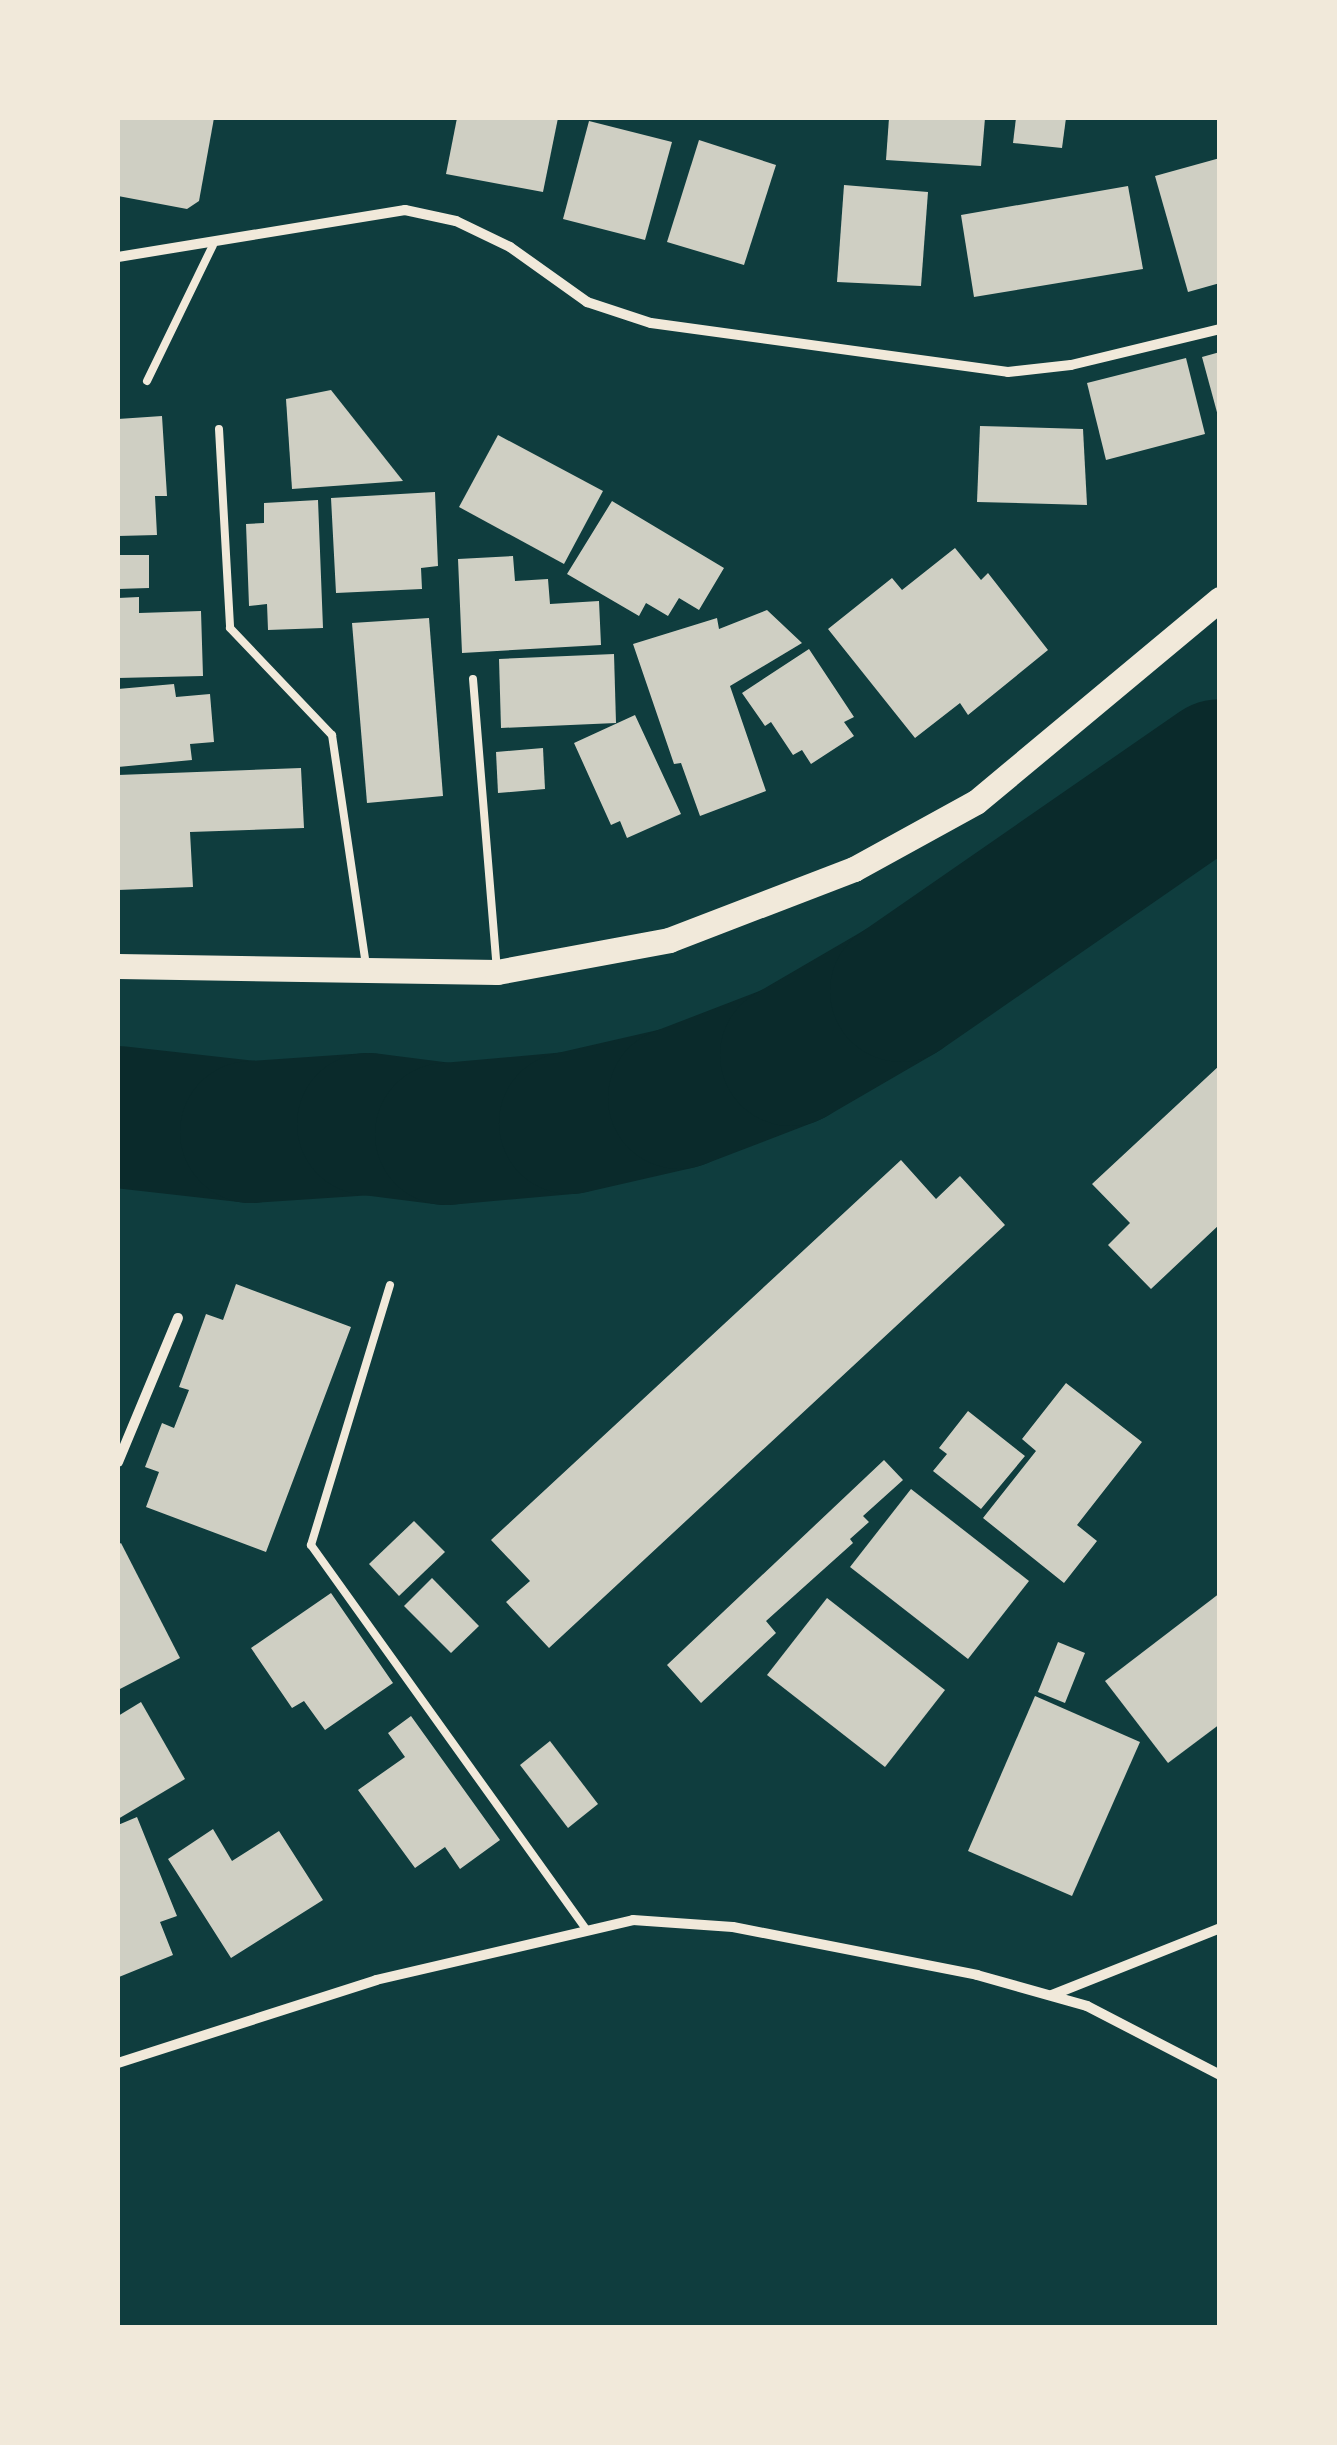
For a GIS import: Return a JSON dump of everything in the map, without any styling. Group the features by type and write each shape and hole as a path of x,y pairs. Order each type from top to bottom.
{"main road":[{"path":"118,966 367,974 497,972 669,940 854,868 976,802 1220,599"}],"street":[{"path":"118,257 214,245 406,210 456,221 510,247 618,318 1008,372 1071,366 1220,329"},
{"path":"118,1462 178,1318"},
{"path":"118,2063 376,1980 585,1928 634,1920 733,1928 1051,1995 1087,2006 1220,2075"},
{"path":"1051,1995 1220,1928"}],"lane":[{"path":"147,381 214,245"},
{"path":"219,429 230,628 332,735 367,974"},
{"path":"472,679 497,972"},
{"path":"390,1285 311,1546 585,1928"}],"building":[{"path":"118,118 214,118 199,201 187,209 118,196"},
{"path":"457,118 558,118 543,192 446,174"},
{"path":"889,118 985,118 981,166 886,160"},
{"path":"1016,118 1066,118 1062,148 1013,143"},
{"path":"589,121 672,142 645,240 563,219"},
{"path":"699,140 776,165 744,265 667,242"},
{"path":"1220,158 1220,283 1188,292 1155,176"},
{"path":"844,185 928,192 921,286 837,282"},
{"path":"1128,186 1143,269 974,297 961,215"},
{"path":"1220,352 1220,416 1218,416 1202,357"},
{"path":"1186,358 1205,434 1106,460 1087,383"},
{"path":"331,390 403,481 292,489 286,399"},
{"path":"162,416 167,496 155,496 157,535 118,536 118,419"},
{"path":"980,426 1083,429 1087,505 977,502"},
{"path":"498,435 603,491 564,564 459,507"},
{"path":"435,492 438,566 421,568 422,589 336,593 331,498"},
{"path":"318,500 323,628 268,630 267,604 249,606 246,524 264,523 264,503"},
{"path":"612,501 724,568 699,610 679,598 668,616 646,603 639,616 567,574"},
{"path":"955,548 981,580 988,573 1048,650 968,715 960,703 915,738 828,629 892,578 902,590"},
{"path":"118,555 149,555 149,588 118,589"},
{"path":"513,556 515,581 548,579 550,604 599,601 601,645 462,653 458,559"},
{"path":"139,597 139,613 201,611 203,676 118,678 118,598"},
{"path":"767,610 802,643 730,686 766,791 700,816 681,763 674,764 633,644 717,618 719,629"},
{"path":"429,618 443,796 367,803 352,623"},
{"path":"809,649 854,717 844,722 854,736 811,764 802,750 793,755 771,722 765,726 742,693"},
{"path":"614,654 616,723 501,728 499,659"},
{"path":"174,684 176,697 210,694 214,742 190,744 192,760 118,767 118,689"},
{"path":"635,715 681,814 627,838 620,821 611,825 574,743"},
{"path":"543,748 545,789 498,793 496,752"},
{"path":"301,768 304,828 190,832 193,887 118,890 118,775"},
{"path":"1220,1065 1220,1224 1151,1289 1108,1245 1130,1223 1092,1184"},
{"path":"901,1160 936,1199 960,1176 1005,1225 549,1648 506,1602 530,1581 491,1540"},
{"path":"236,1284 351,1327 266,1552 146,1507 159,1472 145,1467 162,1423 174,1428 189,1390 179,1387 206,1314 223,1320"},
{"path":"1066,1383 1142,1442 1077,1525 1097,1541 1064,1583 983,1518 1036,1451 1022,1439"},
{"path":"968,1411 1025,1456 981,1509 933,1471 947,1454 939,1448"},
{"path":"884,1460 903,1480 863,1516 869,1522 850,1539 853,1543 766,1621 776,1633 701,1703 667,1665"},
{"path":"911,1489 1029,1581 968,1659 850,1567"},
{"path":"414,1521 445,1552 399,1596 369,1564"},
{"path":"121,1543 180,1658 118,1690 118,1545"},
{"path":"432,1578 479,1626 451,1653 404,1606"},
{"path":"331,1593 393,1683 325,1730 304,1701 292,1708 251,1648"},
{"path":"1220,1593 1220,1724 1168,1763 1105,1681"},
{"path":"827,1598 945,1690 885,1767 767,1675"},
{"path":"1058,1642 1085,1653 1065,1703 1038,1692"},
{"path":"1035,1696 1140,1742 1072,1896 968,1851"},
{"path":"141,1702 185,1779 118,1819 118,1716"},
{"path":"411,1716 500,1840 460,1869 445,1847 415,1868 358,1790 405,1757 388,1733"},
{"path":"550,1741 598,1804 568,1828 520,1765"},
{"path":"137,1817 177,1916 160,1922 173,1955 119,1977 118,1825"},
{"path":"213,1829 232,1861 279,1831 323,1900 231,1958 168,1859"}],"waterway":[{"path":"118,1117 251,1132 368,1124 446,1134 570,1123 679,1098 791,1055 901,991 1220,770"}]}
